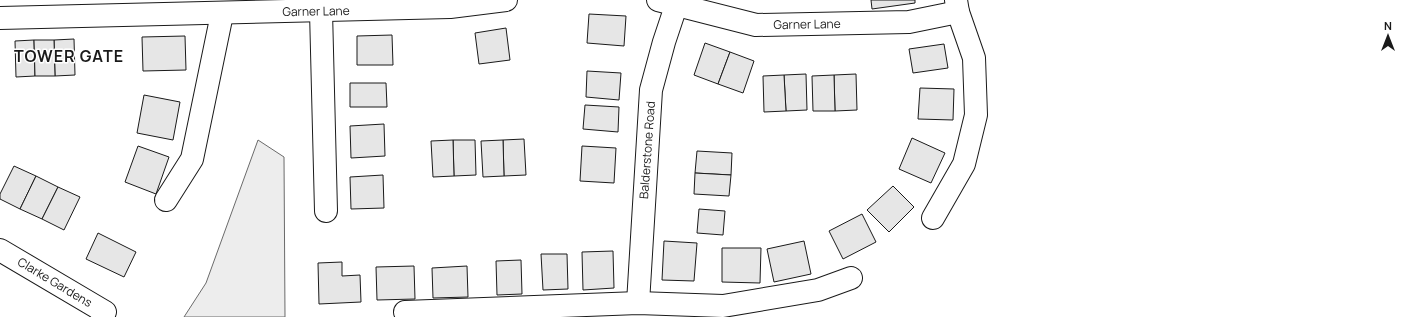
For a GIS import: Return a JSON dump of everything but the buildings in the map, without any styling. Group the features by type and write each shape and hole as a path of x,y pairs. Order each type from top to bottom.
{"street":[{"name":"Garner Lane","path":"0,18 222,14 236,12 321,12 450,7 506,0"},
{"name":"Garner Lane","path":"671,2 756,25 909,22 957,6"},
{"name":"Balderstone Road","path":"638,303 651,90 664,42 671,2"},
{"path":"933,218 964,164 976,115 974,58 957,6"},
{"path":"321,12 326,211"},
{"path":"166,200 192,159 222,14"},
{"name":"Clarke Gardens","path":"0,250 105,312 102,317"},
{"path":"404,312 638,303 723,306 818,290 851,278"}],"shaded area":[{"path":"258,140 284,157 285,317 184,317 206,283"}],"district":[{"name":"TOWER GATE","path":"69,56"}]}
